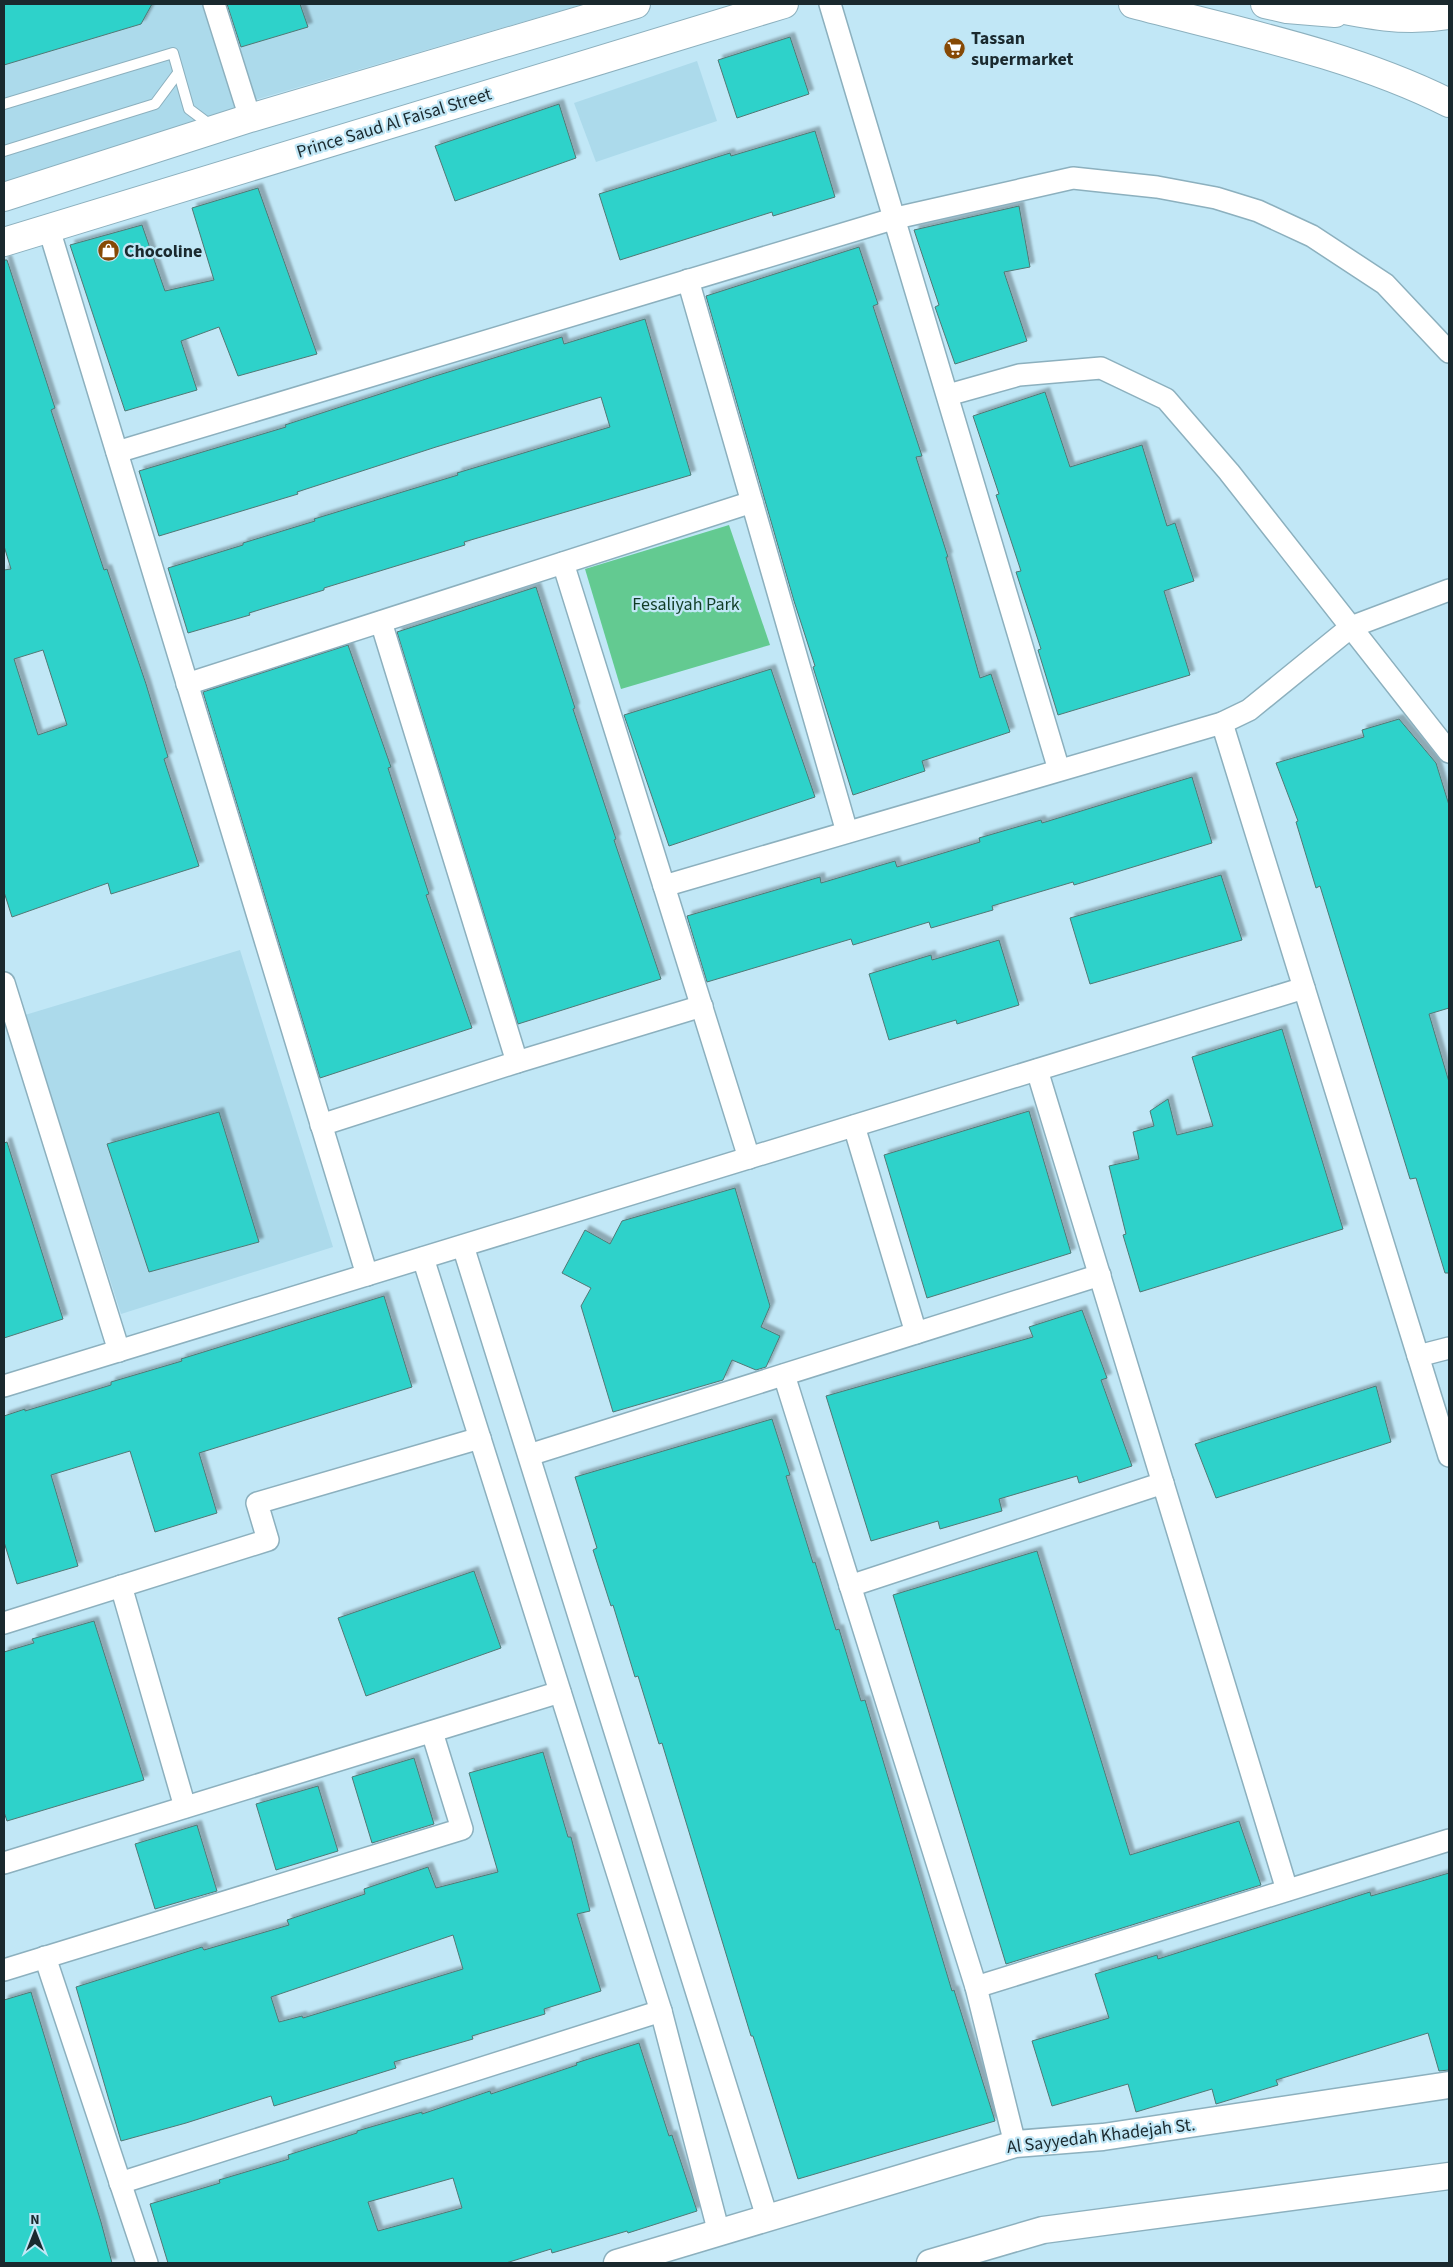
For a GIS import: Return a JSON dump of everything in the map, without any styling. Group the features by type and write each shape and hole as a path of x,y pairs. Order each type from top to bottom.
{"main road":[{"path":"4,197 250,118 636,4"},
{"name":"Prince Saud Al Faisal Street","path":"4,242 784,4"},
{"path":"1134,4 1310,50 1416,86 1449,103"},
{"path":"1265,4 1287,9 1420,20 1449,13 1441,4"},
{"path":"1316,4 1367,15"}],"street":[{"path":"214,4 250,118"},
{"path":"830,4 896,218 1060,770"},
{"path":"117,452 896,218 1073,178 1157,187 1216,198 1258,211 1303,231 1385,284 1449,352"},
{"path":"49,229 367,1275"},
{"path":"688,280 847,832"},
{"path":"948,395 1019,375 1101,368 1166,399 1228,472 1449,752"},
{"path":"187,684 752,502"},
{"path":"563,563 749,1158"},
{"path":"664,886 1222,723 1249,710 1351,627 1449,590"},
{"path":"381,622 518,1062"},
{"path":"1222,723 1449,1456"},
{"path":"4,983 119,1351"},
{"path":"4,1386 1304,988"},
{"path":"321,1125 702,1006"},
{"path":"1037,1070 1287,1890"},
{"path":"854,1126 916,1333"},
{"path":"463,1246 767,2217"},
{"path":"423,1258 661,2011 719,2233"},
{"path":"529,1455 1100,1275"},
{"path":"1418,1356 1449,1348"},
{"path":"784,1375 976,1987 1015,2144"},
{"path":"4,1623 268,1540 258,1503 480,1438"},
{"path":"850,1586 1163,1483"},
{"path":"121,1586 185,1808"},
{"path":"4,1864 560,1692"},
{"path":"4,1970 462,1829 432,1732"},
{"path":"976,1987 1449,1840"},
{"path":"45,1957 147,2263"},
{"path":"120,2182 661,2011"},
{"name":"Al Sayyedah Khadejah St.","path":"617,2263 1015,2144 1103,2137 1449,2086"},
{"path":"930,2263 1043,2230 1449,2176"}],"lane":[{"path":"4,104 173,53 189,109 216,129"},
{"path":"4,151 155,104 178,73"}],"shaded area":[{"path":"4,4 584,4 245,103 250,118 4,197"},
{"path":"697,61 717,121 596,162 574,103"},
{"path":"240,950 333,1247 121,1314 25,1015"}],"green space":[{"name":"Fesaliyah Park","path":"729,525 770,645 621,689 585,569"}],"building":[{"path":"4,4 152,4 141,24 4,65"},
{"path":"227,4 300,4 308,27 241,47"},
{"path":"790,37 809,94 737,118 718,60"},
{"path":"559,104 576,158 455,201 435,146"},
{"path":"815,131 835,197 773,216 772,212 620,260 599,194 730,153 731,156"},
{"path":"258,188 317,354 238,376 219,327 181,341 197,390 125,411 70,245 142,225 165,291 214,280 192,208"},
{"path":"1019,206 1030,267 1004,272 1027,341 955,364 935,307 939,305 914,230"},
{"path":"859,247 878,304 873,306 922,456 916,457 948,557 946,557 980,678 991,674 1010,732 922,761 925,771 853,795 813,667 815,666 794,601 706,296"},
{"path":"4,260 7,260 55,408 51,410 104,570 107,569 146,684 168,757 164,759 199,866 111,894 108,883 12,917 4,892 4,570 11,569 4,546","holes":["43,650 67,725 38,735 14,659"]},
{"path":"645,319 691,475 464,542 465,545 324,588 324,590 249,613 250,615 188,633 168,568 315,521 314,519 458,475 457,473 610,427 601,397 436,447 297,492 298,494 159,536 139,471 286,427 285,425 432,377 562,337 564,344"},
{"path":"1045,392 1070,467 1142,445 1167,526 1175,523 1194,581 1164,591 1190,675 1058,715 1038,650 1041,649 1016,572 1021,571 996,495 999,494 973,416"},
{"path":"536,587 575,708 573,709 616,839 614,840 661,979 518,1024 397,632"},
{"path":"348,645 391,767 388,768 429,894 426,895 472,1028 320,1078 203,692"},
{"path":"771,669 815,797 669,846 624,715"},
{"path":"1399,719 1436,763 1449,805 1449,1008 1429,1014 1449,1082 1449,1273 1445,1273 1416,1178 1410,1179 1320,886 1316,888 1296,822 1298,821 1276,763 1364,737 1362,730"},
{"path":"1192,777 1212,843 1074,885 1073,882 992,906 993,910 931,928 929,922 853,945 851,939 707,982 687,916 820,877 821,883 895,861 897,867 980,842 979,838 1041,820 1042,823"},
{"path":"1221,875 1242,940 1090,984 1070,918"},
{"path":"999,940 1019,1005 957,1024 956,1020 889,1040 869,974 931,955 932,960"},
{"path":"1282,1029 1343,1229 1140,1292 1123,1235 1126,1234 1109,1166 1139,1159 1133,1132 1154,1126 1150,1111 1168,1099 1177,1135 1213,1126 1192,1057"},
{"path":"1029,1111 1071,1253 927,1298 884,1155"},
{"path":"219,1112 259,1242 149,1272 107,1144"},
{"path":"7,1142 63,1319 4,1338 4,1143"},
{"path":"735,1188 770,1306 761,1327 780,1336 766,1367 756,1370 732,1360 723,1380 613,1412 581,1306 591,1288 562,1273 585,1230 610,1244 622,1221"},
{"path":"384,1296 412,1387 199,1453 217,1513 155,1532 130,1451 51,1475 78,1566 17,1584 4,1542 4,1416 111,1385 111,1382 182,1361 181,1359"},
{"path":"1082,1310 1107,1378 1101,1380 1132,1466 1079,1483 1077,1476 999,1499 1002,1511 940,1529 938,1521 871,1541 826,1396 1033,1337 1029,1327"},
{"path":"1376,1386 1391,1442 1216,1498 1195,1444"},
{"path":"772,1419 790,1475 786,1476 813,1563 815,1562 836,1630 839,1629 861,1701 865,1700 952,1991 954,1990 995,2121 798,2179 753,2036 751,2036 662,1743 659,1744 638,1676 635,1677 613,1605 611,1606 593,1550 597,1548 575,1477"},
{"path":"1037,1551 1130,1855 1239,1821 1261,1885 1006,1964 893,1595"},
{"path":"474,1571 501,1648 366,1696 338,1618"},
{"path":"94,1621 144,1780 7,1821 4,1812 4,1652 34,1643 32,1639"},
{"path":"543,1752 568,1837 571,1837 590,1911 577,1914 601,1991 544,2009 545,2014 472,2036 473,2039 394,2062 396,2068 274,2106 271,2096 121,2141 76,1987 202,1947 204,1950 289,1925 287,1920 365,1894 364,1889 428,1867 436,1888 498,1872 469,1773","holes":["453,1935 463,1969 303,2018 302,2016 279,2022 271,1997"]},
{"path":"414,1758 434,1824 372,1843 352,1777"},
{"path":"318,1786 338,1851 276,1870 256,1804"},
{"path":"197,1825 217,1891 155,1909 135,1844"},
{"path":"1449,1873 1449,2070 1439,2071 1428,2033 1276,2080 1278,2085 1216,2104 1212,2089 1136,2112 1128,2084 1052,2106 1032,2041 1109,2018 1095,1974 1157,1955 1158,1959 1370,1892 1371,1896"},
{"path":"31,1992 112,2263 4,2263 4,2000"},
{"path":"639,2043 669,2136 672,2135 697,2211 628,2233 627,2231 552,2253 551,2249 506,2263 168,2263 150,2204 220,2183 219,2180 289,2159 288,2155 357,2133 357,2131 422,2112 422,2114 490,2091 491,2094 577,2065 576,2063","holes":["453,2178 462,2208 378,2231 368,2202"]}],"place":[{"name":"Tassan supermarket","path":"955,48"},
{"name":"Chocoline","path":"108,251"}]}
